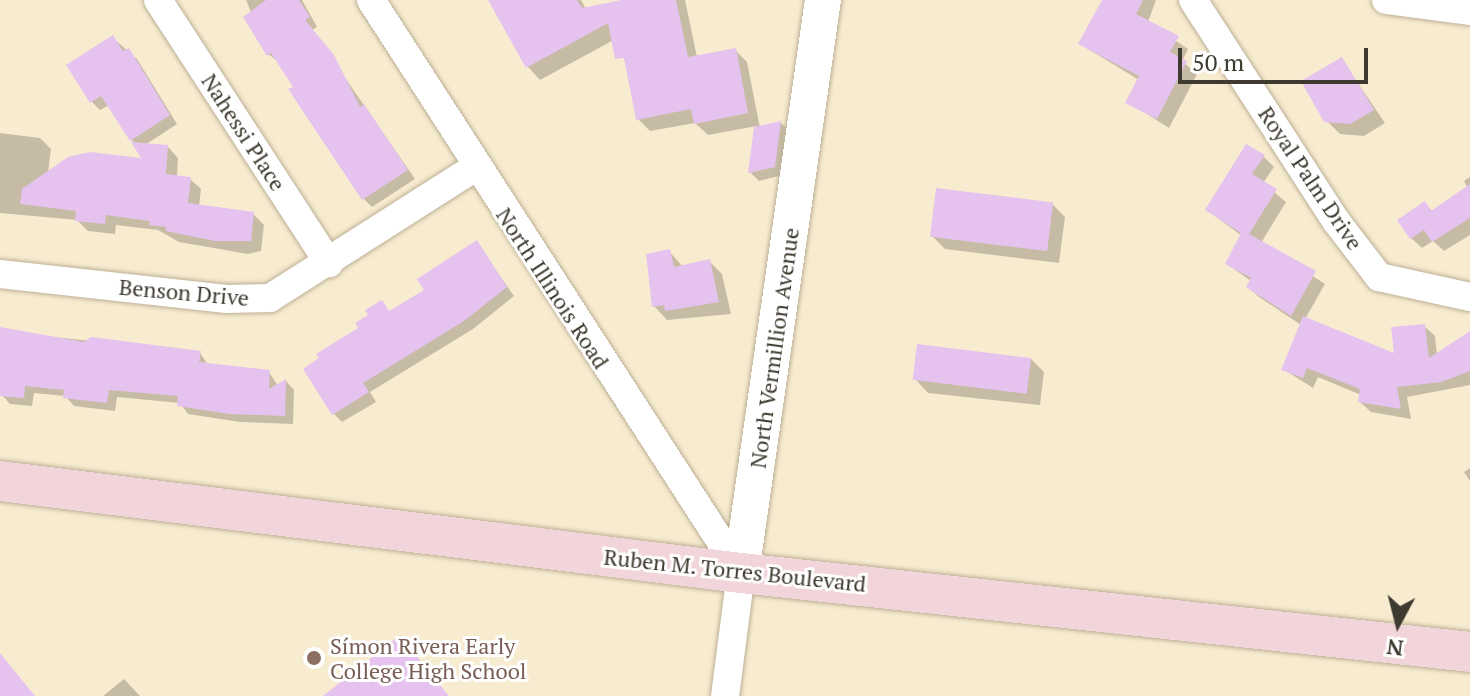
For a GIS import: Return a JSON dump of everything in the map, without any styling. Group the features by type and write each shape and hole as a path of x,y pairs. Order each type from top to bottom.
{"main road":[{"name":"Ruben M. Torres Boulevard","path":"0,481 741,573 1470,652"}],"street":[{"name":"Nahessi Place","path":"158,0 329,263"},
{"name":"North Illinois Road","path":"371,0 474,168 741,573"},
{"name":"North Vermillion Avenue","path":"725,696 823,0"},
{"name":"Royal Palm Drive","path":"1193,0 1336,221 1379,277 1470,297"},
{"path":"1386,0 1470,11"},
{"name":"Benson Drive","path":"0,274 249,300 289,289 474,168"}],"building":[{"path":"266,0 299,0 310,17 305,20 334,55 360,107 364,104 408,170 362,200 288,89 293,87 271,53 267,56 243,17"},
{"path":"488,0 577,0 582,8 622,0 676,0 688,57 736,48 748,113 694,124 691,109 636,120 624,58 615,59 608,23 526,68"},
{"path":"1102,0 1143,0 1136,14 1179,36 1170,52 1187,61 1157,119 1125,103 1139,76 1078,44"},
{"path":"113,35 123,51 129,48 170,115 130,141 101,96 90,103 66,65"},
{"path":"1342,57 1374,110 1350,124 1324,122 1301,81"},
{"path":"781,121 775,167 748,173 754,127"},
{"path":"131,142 168,145 166,174 191,177 188,203 254,212 251,241 215,241 166,231 166,227 149,225 150,221 106,215 105,224 75,221 76,211 20,204 22,189 68,157 90,152 141,158"},
{"path":"1246,144 1265,155 1252,174 1277,189 1249,234 1316,271 1291,316 1246,287 1251,278 1225,264 1241,233 1205,210"},
{"path":"1470,184 1470,218 1432,242 1424,230 1410,239 1397,220 1425,201 1431,211"},
{"path":"936,188 1053,202 1047,251 930,237"},
{"path":"477,240 507,287 464,321 363,383 369,392 332,415 303,369 319,358 316,354 358,328 355,323 368,315 365,310 382,300 389,311 424,290 417,279"},
{"path":"670,249 674,267 710,259 719,302 665,311 664,305 652,307 646,254"},
{"path":"1303,316 1394,353 1391,327 1425,324 1429,358 1470,331 1470,371 1441,382 1397,387 1401,409 1358,402 1360,389 1307,368 1303,378 1281,370"},
{"path":"0,327 84,342 91,337 201,351 199,362 270,370 269,389 286,379 285,416 230,414 177,406 178,396 109,390 107,403 63,398 64,390 25,386 24,398 0,396"},
{"path":"917,344 1031,358 1027,394 913,380"},
{"path":"400,635 449,696 323,696"},
{"path":"0,653 35,696 0,696"}],"place":[{"name":"Símon Rivera Early College High School","path":"314,658"}]}
